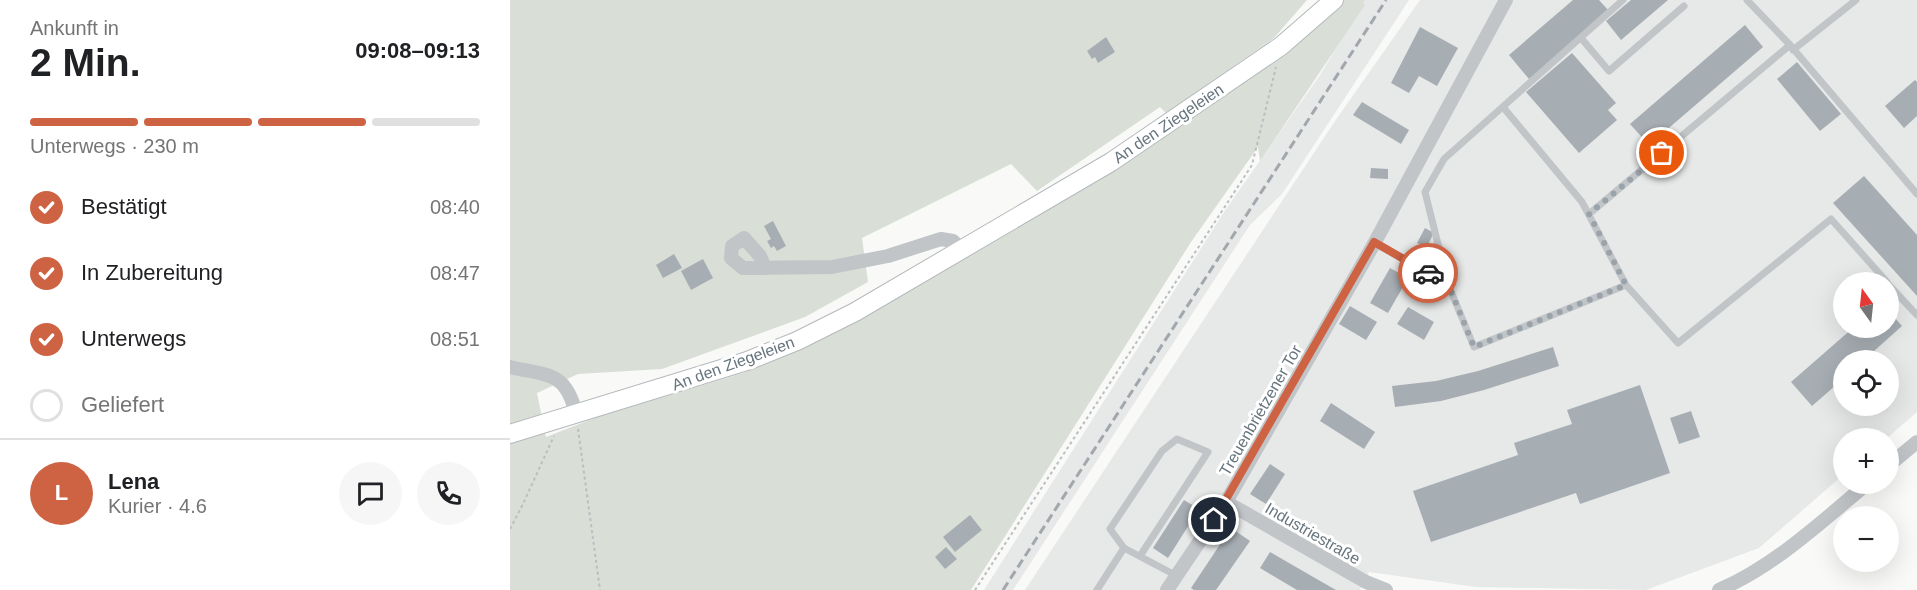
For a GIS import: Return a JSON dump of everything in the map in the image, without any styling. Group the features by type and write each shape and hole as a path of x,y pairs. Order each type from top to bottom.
{"street":[{"name":"An den Ziegeleien","path":"510,434 698,377 789,345 855,312 1111,162 1281,46 1334,0"},
{"name":"Treuenbrietzener Tor","path":"1167,590 1226,502 1374,242 1506,0"},
{"path":"765,268 832,267 888,256 940,239 953,241 962,250"},
{"path":"510,367 559,378 569,390 569,416"},
{"path":"1899,457 1917,442"},
{"path":"1719,590 1745,579 1790,548 1855,494"},
{"name":"Industriestraße","path":"1226,502 1364,586 1386,590"}],"lane":[{"path":"1623,0 1444,159 1425,192 1448,284 1474,347 1626,285"},
{"path":"1747,0 1917,194"},
{"path":"1589,214 1791,48 1856,0"},
{"path":"1581,38 1609,71 1684,6"},
{"path":"1503,107 1582,202 1626,285 1678,343 1831,219 1878,272"},
{"path":"1374,242 1448,284"},
{"path":"1899,295 1917,315"},
{"path":"1140,556 1208,452 1177,439 1162,451 1110,529 1124,548 1177,576"},
{"path":"1097,590 1124,548"}],"path":[{"path":"975,590 1252,165 1281,46"},
{"path":"510,529 569,416"},
{"path":"569,416 600,590"}],"shaded area":[{"path":"510,0 1307,0 1274,38 1166,113 1160,107 1037,191 1011,164 862,238 868,282 805,317 662,369 578,374 537,393 546,437 597,417 746,372 1054,204 1340,0 1365,0 1363,4 1365,5 1260,161 1258,147 1191,242 971,590 510,590"},
{"path":"1365,0 1409,0 1282,194 1250,225 1013,590 984,590 1226,209 1320,75"},
{"path":"1420,0 1917,0 1917,412 1899,428 1833,428 1833,484 1759,548 1646,590 1476,587 1369,572 1360,590 1025,590 1335,121"}],"building":[{"path":"1573,0 1599,0 1609,11 1529,79 1509,55"},
{"path":"1631,0 1668,0 1621,40 1606,21"},
{"path":"1745,25 1763,47 1649,145 1630,124"},
{"path":"1420,27 1458,48 1437,86 1419,76 1409,93 1391,83"},
{"path":"1106,37 1115,52 1098,63 1095,57 1092,59 1087,51"},
{"path":"1572,53 1616,103 1608,110 1617,120 1579,153 1526,92"},
{"path":"1797,62 1841,114 1820,131 1777,79"},
{"path":"1915,80 1917,82 1917,116 1904,128 1885,106"},
{"path":"1362,102 1409,130 1401,144 1353,115"},
{"path":"1371,168 1388,169 1388,179 1370,178"},
{"path":"1864,176 1917,235 1917,296 1899,276 1899,272 1895,272 1833,203"},
{"path":"773,221 786,246 777,251 774,246 771,248 767,241 771,239 764,226"},
{"path":"1425,228 1434,233 1426,248 1417,243"},
{"path":"674,254 682,268 663,278 656,265"},
{"path":"703,259 713,278 691,290 681,271"},
{"path":"1390,268 1408,278 1388,313 1370,303"},
{"path":"1350,306 1377,322 1366,340 1339,324"},
{"path":"1408,307 1434,322 1424,340 1397,324"},
{"path":"1841,338 1889,338 1875,350 1833,350 1833,388 1812,406 1791,382"},
{"path":"1553,347 1559,366 1441,401 1395,407 1392,386 1436,381 1478,371"},
{"path":"1640,385 1670,473 1580,504 1576,493 1431,542 1413,491 1518,455 1514,443 1572,424 1567,410"},
{"path":"1331,403 1375,432 1364,449 1320,421"},
{"path":"1691,411 1700,437 1679,444 1670,418"},
{"path":"1270,464 1285,474 1266,504 1250,494"},
{"path":"1184,500 1199,509 1168,558 1153,548"},
{"path":"970,515 982,530 955,552 943,537"},
{"path":"1231,528 1250,541 1216,590 1194,590 1191,588"},
{"path":"946,547 957,559 945,569 935,557"},
{"path":"1270,552 1336,590 1297,590 1260,568"}],"railway":[{"path":"1003,590 1386,0"}],"way so far":[{"path":"1428,273 1448,284 1474,347 1626,285 1589,214 1662,153"}],"route":[{"path":"1214,520 1374,242 1428,273"}]}
